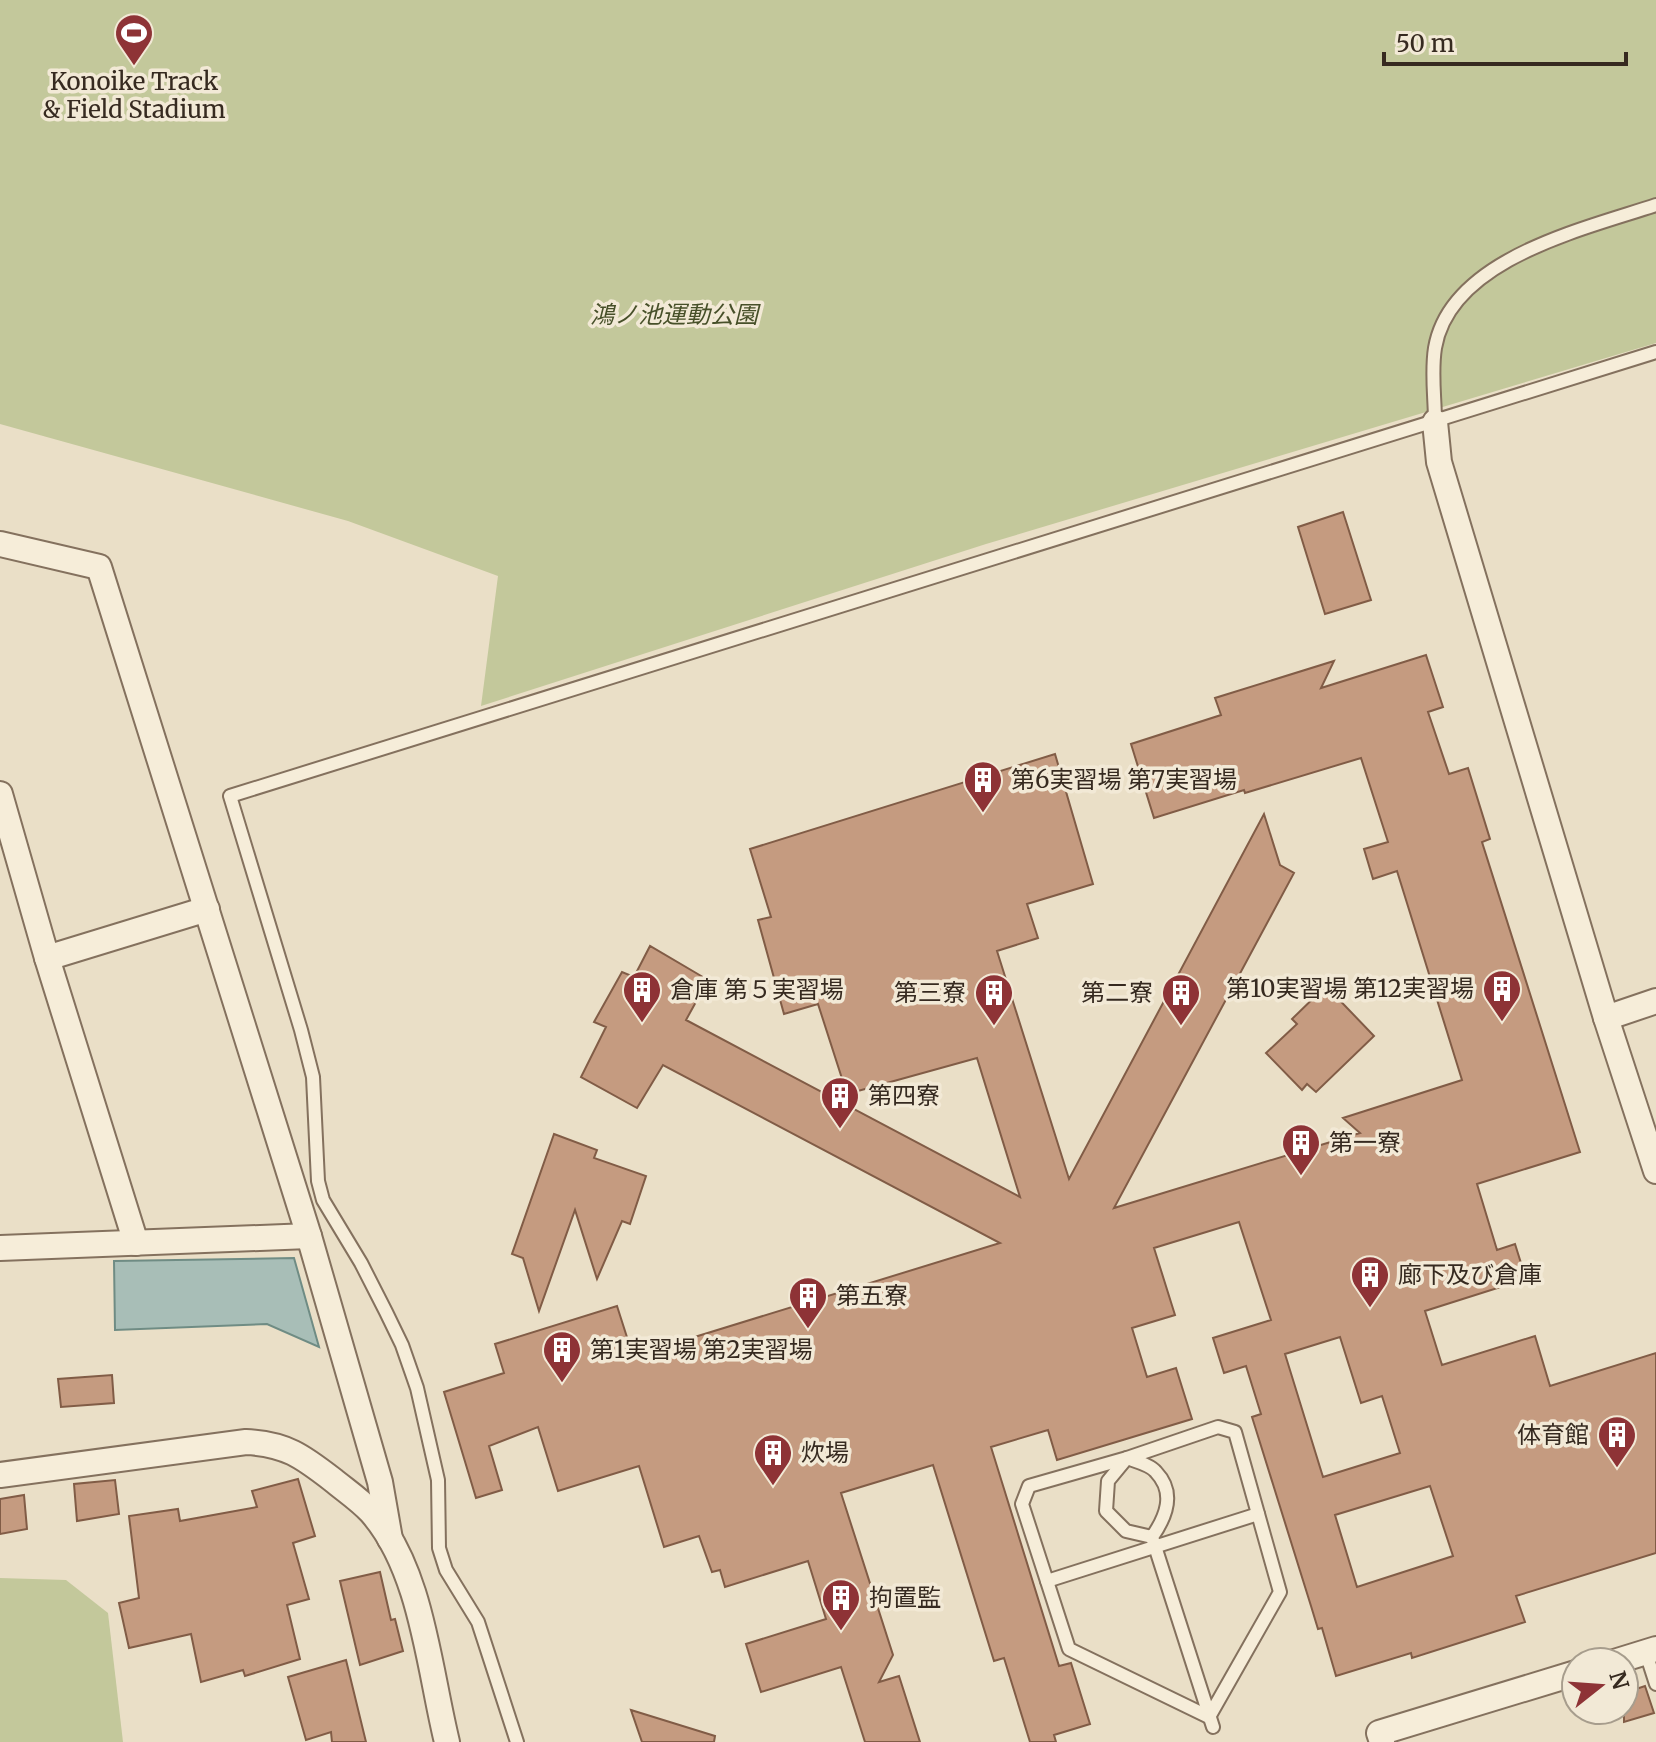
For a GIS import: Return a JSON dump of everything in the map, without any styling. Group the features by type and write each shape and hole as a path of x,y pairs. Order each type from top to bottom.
{"street":[{"path":"1435,422 1439,462 1606,1018 1656,1171"},
{"path":"0,544 99,567 309,1236 380,1482 390,1539"},
{"path":"0,794 47,958 136,1243"},
{"path":"47,958 207,909"},
{"path":"1606,1018 1656,1001"},
{"path":"0,1248 309,1236"},
{"path":"0,1475 246,1442 270,1443 306,1459 370,1511 390,1539 413,1593 447,1742"},
{"path":"1382,1742 1379,1733 1560,1678"}],"lane":[{"path":"1435,422 1433,381 1436,346 1444,324 1462,297 1488,271 1544,242 1656,205"},
{"path":"517,1742 478,1622 446,1570 439,1548 438,1480 402,1345 323,1200 318,1181 313,1077 230,796 1656,352"},
{"path":"1218,1427 1235,1432 1280,1592 1211,1722 1069,1649 1022,1504 1029,1486 1127,1458 1218,1427"},
{"path":"1127,1458 1108,1481 1106,1511 1126,1531 1153,1542"},
{"path":"1127,1458 1156,1471 1167,1494 1166,1517 1153,1542 1211,1722"},
{"path":"1047,1581 1153,1542 1258,1514"},
{"path":"1651,1651 1656,1684"}],"green space":[{"name":"鴻ノ池運動公園","path":"0,0 1656,0 1656,343 986,544 481,706 498,576 348,521 0,424"},
{"path":"0,1578 66,1580 108,1613 123,1742 0,1742"}],"water":[{"path":"294,1258 319,1347 267,1324 115,1330 114,1261"}],"building":[{"path":"1343,512 1371,600 1325,614 1298,527"},
{"path":"1426,655 1443,707 1428,712 1449,774 1468,768 1490,839 1482,842 1580,1152 1477,1184 1497,1250 1515,1244 1526,1279 1425,1311 1442,1365 1535,1336 1550,1386 1656,1353 1656,1553 1516,1596 1525,1622 1412,1658 1411,1653 1336,1676 1322,1628 1318,1629 1252,1417 1261,1414 1246,1366 1224,1373 1213,1338 1271,1320 1239,1222 1154,1248 1175,1315 1132,1328 1147,1377 1176,1368 1192,1419 1057,1460 1048,1430 991,1447 1059,1666 1071,1663 1090,1724 1054,1735 1056,1742 1030,1742 1004,1658 994,1661 933,1465 841,1493 893,1655 879,1682 899,1676 920,1742 865,1742 841,1667 761,1692 746,1644 826,1619 808,1561 725,1587 720,1570 712,1572 699,1536 664,1547 639,1466 558,1491 538,1427 489,1446 502,1490 476,1498 444,1392 504,1373 495,1344 617,1306 633,1356 1000,1243 663,1065 637,1108 581,1077 606,1027 594,1022 622,972 634,977 650,946 708,980 686,1020 1020,1197 977,1058 847,1094 818,1004 784,1014 758,920 771,917 750,849 1055,754 1093,884 1027,904 1038,938 997,951 1069,1179 1264,814 1280,865 1294,873 1114,1208 1360,1133 1343,1118 1462,1080 1397,871 1373,879 1364,849 1388,842 1361,758 1154,818 1131,744 1221,715 1215,698 1334,661 1321,688","holes":["1340,1337 1361,1403 1382,1396 1400,1453 1323,1477 1285,1354","1430,1486 1453,1556 1357,1587 1335,1515"]},
{"path":"1326,986 1374,1036 1316,1092 1307,1084 1302,1090 1266,1053 1297,1024 1292,1019"},
{"path":"554,1134 597,1150 594,1158 646,1176 630,1224 622,1221 597,1279 575,1210 539,1311 523,1258 512,1254"},
{"path":"112,1375 114,1403 61,1407 58,1379"},
{"path":"298,1479 315,1536 293,1543 309,1599 287,1605 300,1659 245,1676 243,1670 201,1682 191,1634 129,1648 119,1603 139,1598 129,1516 178,1509 180,1521 257,1507 252,1491"},
{"path":"115,1480 119,1514 77,1521 74,1484"},
{"path":"24,1495 27,1529 0,1534 0,1499"},
{"path":"380,1572 391,1620 395,1619 403,1651 360,1665 340,1581"},
{"path":"346,1660 366,1742 332,1742 331,1732 306,1740 288,1677"},
{"path":"1645,1686 1654,1713 1640,1717 1640,1688"},
{"path":"631,1710 715,1736 714,1742 642,1742"}],"place":[{"name":"Konoike Track & Field Stadium","path":"134,67"},
{"name":"第6実習場 第7実習場","path":"983,814"},
{"name":"第10実習場 第12実習場","path":"1502,1023"},
{"name":"倉庫 第５実習場","path":"642,1024"},
{"name":"第三寮","path":"994,1027"},
{"name":"第二寮","path":"1181,1027"},
{"name":"第四寮","path":"840,1130"},
{"name":"第一寮","path":"1301,1177"},
{"name":"廊下及び倉庫","path":"1370,1309"},
{"name":"第五寮","path":"808,1330"},
{"name":"第1実習場 第2実習場","path":"562,1384"},
{"name":"体育館","path":"1617,1469"},
{"name":"炊場","path":"773,1487"},
{"name":"拘置監","path":"841,1632"}]}
